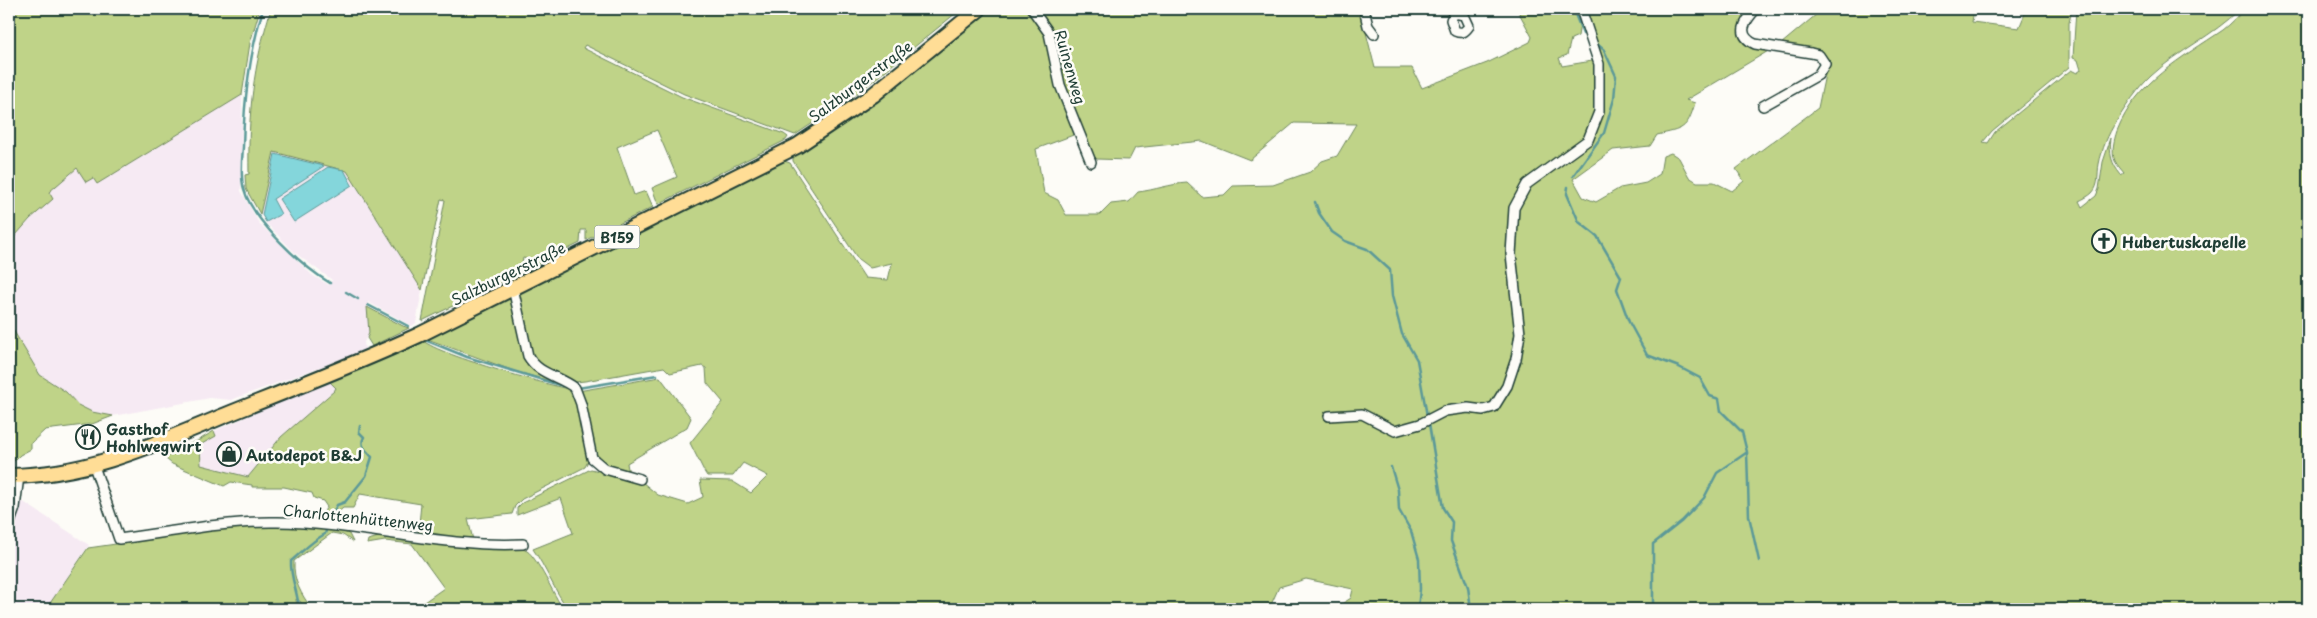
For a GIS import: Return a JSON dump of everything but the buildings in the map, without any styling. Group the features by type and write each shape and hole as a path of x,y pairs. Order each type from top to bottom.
{"main road":[{"name":"Salzburgerstraße","path":"14,476 94,466 155,445 364,360 513,288 798,146 873,95 979,9"}],"street":[{"name":"Ruinenweg","path":"1032,9 1049,33 1060,85 1091,162"},
{"path":"1364,9 1368,26 1374,34"},
{"path":"1328,416 1362,414 1395,431 1420,424 1446,411 1468,408 1483,410 1494,407 1506,386 1516,359 1520,334 1511,254 1514,208 1527,184 1588,140 1599,112 1599,64 1581,9"},
{"path":"1756,9 1744,27 1744,35 1748,40 1755,44 1819,55 1825,64 1818,75 1763,106"},
{"path":"513,288 528,356 541,371 575,388 581,404 592,458 605,469 640,479"},
{"name":"Charlottenhüttenweg","path":"94,466 119,539 222,525 277,522 350,527 462,542 524,544"},
{"path":"9,525 15,508 14,476"}],"shaded area":[{"path":"242,95 241,191 259,223 312,275 329,285 332,280 295,253 266,223 260,214 274,151 347,171 422,290 416,323 412,326 368,302 369,333 364,342 365,349 231,400 210,398 113,416 92,412 78,405 66,392 40,375 9,323 9,243 40,209 49,192 77,167 86,182 93,178 97,184"},
{"path":"329,381 336,388 334,391 281,437 248,477 201,466 200,445 216,436 214,431"},
{"path":"22,501 89,545 46,609 9,609 9,532"}],"green space":[{"path":"9,9 260,9 250,43 242,95 97,184 93,178 86,182 77,168 49,192 53,199 30,219 9,243"},
{"path":"271,9 961,9 859,92 795,135 684,94 585,45 583,48 682,97 788,137 786,140 658,204 652,188 677,177 657,130 617,147 634,195 646,191 653,207 586,240 586,230 581,230 580,243 526,270 528,259 523,258 520,273 422,321 445,200 441,199 422,290 347,171 274,152 260,214 246,189 245,175 249,174 249,131 253,90 260,51"},
{"path":"987,9 1028,9 1046,34 1076,134 1036,149 1044,193 1058,200 1066,215 1100,215 1111,204 1129,202 1138,192 1187,183 1202,197 1224,195 1233,186 1273,185 1310,172 1322,161 1337,156 1356,124 1294,123 1250,160 1202,141 1135,148 1129,160 1097,159 1090,152 1063,87 1056,51 1035,9 1360,9 1375,68 1412,68 1422,88 1487,63 1530,42 1532,37 1517,9 1574,9 1580,24 1578,36 1571,39 1567,55 1559,58 1562,66 1592,61 1594,35 1585,9 1752,9 1740,25 1740,37 1748,44 1770,50 1686,100 1695,103 1689,119 1683,127 1657,135 1650,146 1613,150 1573,179 1583,197 1596,202 1620,188 1646,183 1660,174 1663,156 1671,153 1679,158 1689,177 1697,182 1714,182 1732,191 1744,181 1736,169 1818,108 1827,65 1826,59 1781,44 1823,9 1974,9 1972,22 2019,28 2027,9 2072,9 2069,23 2069,67 1992,131 1983,142 1988,143 1995,132 2071,70 2077,73 2081,70 2078,60 2073,58 2076,9 2240,9 2230,19 2173,58 2146,81 2137,92 2108,137 2100,158 2095,190 2079,201 2082,207 2096,196 2099,189 2103,162 2111,138 2110,149 2113,162 2121,175 2124,173 2113,154 2115,138 2125,114 2148,85 2176,61 2232,23 2245,9 2308,9 2308,609 1334,609 1351,598 1353,589 1306,579 1279,587 1269,609 568,609 533,549 573,533 561,498 517,515 517,508 522,503 591,469 642,482 658,495 688,504 703,497 700,480 732,481 751,493 768,476 743,463 733,476 707,476 705,473 690,443 723,402 707,383 706,368 702,366 670,373 664,367 575,382 561,377 539,366 531,356 517,299 519,290 781,160 790,163 865,278 888,280 892,263 870,268 858,259 793,161 793,156 832,131 883,93"},
{"path":"505,297 513,300 524,350 567,386 514,371 430,340 425,336"},
{"path":"367,307 409,328 372,346 367,338 369,333"},
{"path":"9,323 40,375 66,392 78,405 92,412 113,416 92,424 45,430 31,443 31,449 20,455 9,466"},
{"path":"421,339 447,353 517,376 573,390 587,451 588,461 585,467 522,499 515,506 512,514 468,519 473,540 418,534 421,504 360,494 353,508 343,508 333,517 332,522 317,521 327,507 323,501 314,498 312,493 284,487 252,487 252,485 231,482 224,486 172,464 160,454 167,453 168,456 174,454 173,451 199,440 214,431 216,436 200,445 201,465 248,477 281,437 334,391 336,388 329,381"},
{"path":"660,377 691,418 687,427 627,463 629,475 597,461 578,391"},
{"path":"276,525 339,530 349,534 353,542 343,535 332,533 294,561 298,587 312,609 300,609 301,602 296,599 297,609 46,609 88,548 235,527"},
{"path":"382,536 525,550 536,561 563,609 414,609 444,588 412,544 385,541 367,544 368,540"}],"water":[{"path":"275,154 324,166 273,199 281,214 266,222 262,215"},
{"path":"328,167 344,170 352,185 294,222 279,199"}],"waterway":[{"path":"263,9 254,43 246,95 242,163 244,189 257,215 280,242 306,266 330,283"},
{"path":"1573,9 1583,34"},
{"path":"1573,176 1604,133 1614,99 1616,76 1604,50 1596,43"},
{"path":"1568,187 1567,194 1579,222 1597,236 1621,277 1617,289 1629,322 1647,355 1679,367 1700,378 1710,396 1719,399 1721,411 1742,432 1747,452 1749,516 1759,561"},
{"path":"1315,202 1319,213 1332,232 1345,241 1367,249 1390,270 1392,296 1402,334 1417,360 1427,416"},
{"path":"346,292 358,299"},
{"path":"368,305 408,326"},
{"path":"425,340 467,357 566,387"},
{"path":"578,388 657,375"},
{"path":"1429,424 1443,508 1452,522 1451,541 1468,587 1471,609"},
{"path":"328,522 337,505 345,502 366,476 372,457 363,446 364,437 359,432 360,426"},
{"path":"1653,609 1653,544 1682,521 1704,498 1717,473 1746,453"},
{"path":"1391,467 1398,490 1399,510 1411,531 1419,559 1420,589 1418,609"},
{"path":"299,609 291,561 325,534 327,527"}],"place":[{"name":"Hubertuskapelle","path":"2104,241"},
{"name":"Gasthof Hohlwegwirt","path":"88,437"},
{"name":"Autodepot B&J","path":"229,454"}]}
